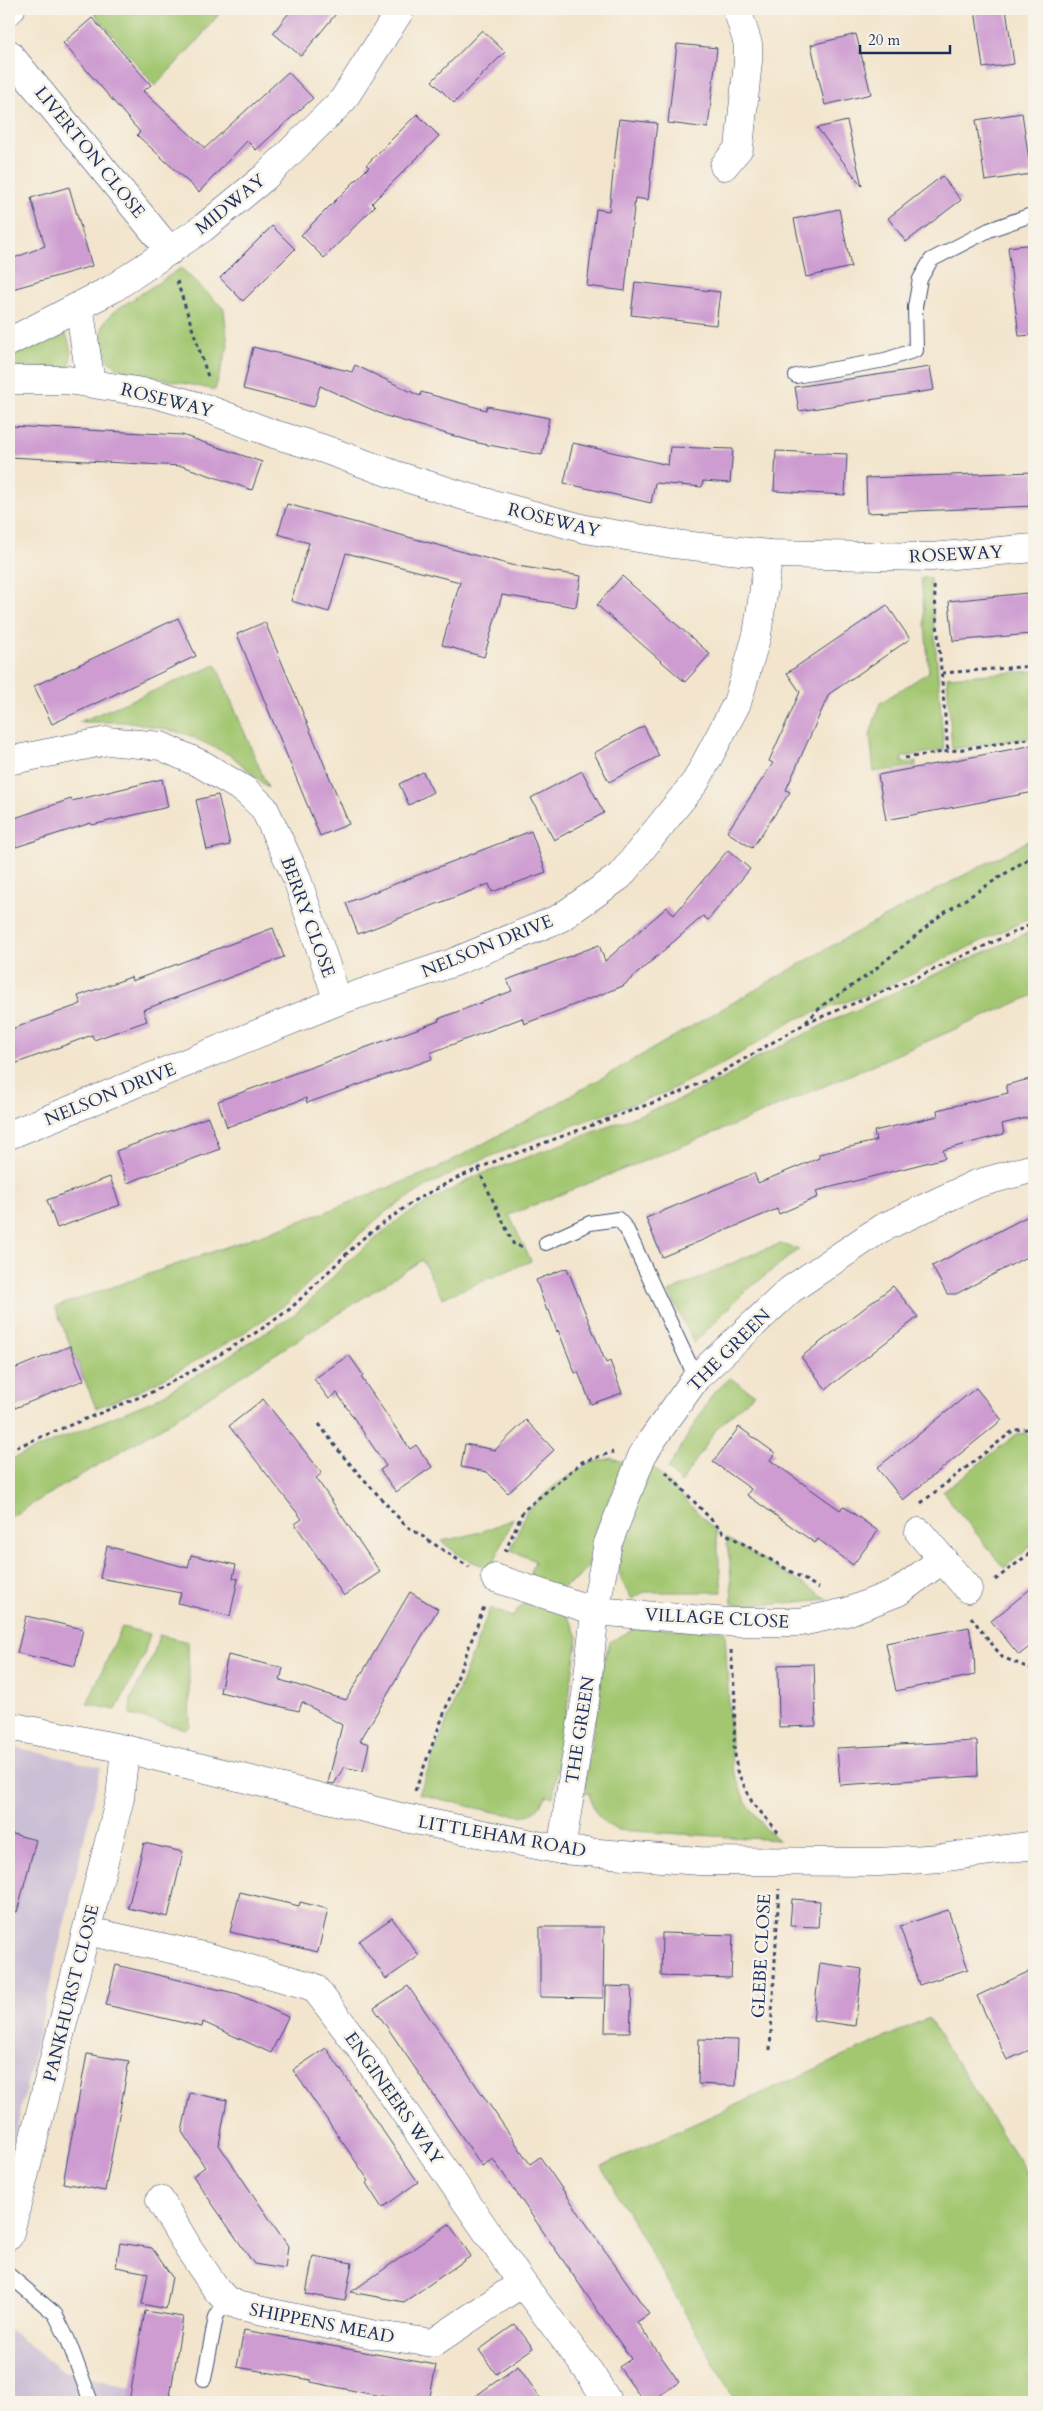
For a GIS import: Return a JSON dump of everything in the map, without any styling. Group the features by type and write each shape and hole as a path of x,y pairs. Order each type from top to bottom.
{"street":[{"name":"MIDWAY","path":"9,342 112,289 203,228 265,177 343,100 401,9"},
{"path":"724,166 739,148 748,61 746,36 737,9"},
{"name":"LIVERTON CLOSE","path":"9,54 165,254"},
{"path":"79,306 91,383"},
{"name":"ROSEWAY","path":"9,380 91,383 155,394 208,409 274,434 321,448 393,474 585,529 673,544 769,554 931,556 1034,548"},
{"name":"NELSON DRIVE","path":"9,1135 338,1002 452,963 560,918 620,876 696,782 737,703 757,634 769,554"},
{"name":"BERRY CLOSE","path":"13,760 107,741 161,746 203,765 246,792 264,808 296,876 338,1002"},
{"name":"THE GREEN","path":"561,1850 586,1695 595,1611 608,1543 642,1456 696,1378 790,1290 880,1229 976,1184 1034,1168"},
{"path":"917,1521 943,1559 974,1595"},
{"name":"VILLAGE CLOSE","path":"495,1578 595,1611 728,1622 801,1622 847,1612 898,1592 943,1559"},
{"name":"LITTLEHAM ROAD","path":"9,1726 125,1750 405,1818 561,1850 699,1861 782,1863 879,1862 941,1858 1034,1844"},
{"name":"PANKHURST CLOSE","path":"9,2236 120,1798 125,1750"},
{"name":"ENGINEERS WAY","path":"86,1931 212,1958 314,1987 361,2049 522,2283 590,2373 608,2402"},
{"name":"SHIPPENS MEAD","path":"160,2200 189,2249 226,2300 240,2306 360,2332 433,2343 522,2283"}],"lane":[{"path":"796,376 885,360 916,350 915,307 920,279 931,260 989,230 1034,214"},
{"path":"546,1243 590,1223 618,1219 626,1228 696,1378"},
{"path":"9,2275 55,2314 68,2340 90,2402"},
{"path":"204,2379 216,2317 226,2300"}],"path":[{"path":"165,254 173,270 211,386 208,409"},
{"path":"931,556 948,752"},
{"path":"942,673 1034,666"},
{"path":"905,758 1034,738"},
{"path":"804,1024 824,1005 875,969 941,915 1034,855"},
{"path":"9,1450 152,1392 196,1369 260,1330 290,1308 362,1239 415,1200 478,1169 679,1093 716,1076 804,1024 911,980 1034,923"},
{"path":"478,1169 514,1246 520,1248 546,1243"},
{"path":"319,1424 342,1454 405,1525 464,1565 495,1578"},
{"path":"917,1521 1014,1430 1028,1430 1034,1437"},
{"path":"405,1818 495,1578 523,1511 582,1462 612,1452 642,1456 664,1469 723,1532 831,1595 847,1612"},
{"path":"1034,1550 974,1595 1002,1657 1034,1670"},
{"name":"GLEBE CLOSE","path":"728,1622 735,1699 734,1746 737,1770 752,1802 785,1840 770,2050"}],"shaded area":[{"path":"9,1746 101,1767 9,2161"},
{"path":"9,2329 60,2370 183,2402 9,2402"}],"green space":[{"path":"91,9 223,9 197,41 155,86"},
{"path":"181,268 224,309 228,346 215,390 122,370 109,362 101,342 103,324 113,312"},
{"path":"61,330 64,331 69,344 71,359 69,367 9,367 9,353"},
{"path":"921,578 930,578 944,750 902,757 902,763 916,762 916,766 874,772 870,735 880,703 929,672"},
{"path":"216,665 268,788 232,756 186,734 132,722 79,722"},
{"path":"1034,671 1034,737 952,749 947,677"},
{"path":"1034,838 1034,916 877,991 796,1019 729,1060 664,1093 537,1138 469,1165 427,1186 384,1213 289,1302 239,1336 139,1391 96,1408 55,1307 323,1213 436,1169 546,1110 842,940"},
{"path":"1034,930 1034,995 739,1123 509,1215 531,1261 442,1298 422,1260 163,1426 9,1518 9,1460 152,1401 211,1367 295,1314 347,1262 402,1217 474,1177 676,1101 725,1078 759,1057 829,1022"},
{"path":"780,1244 799,1249 746,1291 694,1343 669,1292 759,1251"},
{"path":"730,1378 754,1394 717,1428 681,1483 668,1469 712,1395"},
{"path":"1026,1433 1034,1444 1034,1544 1004,1568 943,1492 1017,1434"},
{"path":"612,1458 625,1463 614,1488 594,1552 587,1568 576,1580 561,1588 532,1580 531,1572 535,1561 511,1550 526,1512 554,1486 590,1463"},
{"path":"652,1466 716,1531 722,1592 644,1592 632,1599 627,1591 619,1567 622,1543"},
{"path":"513,1518 491,1569 463,1558 441,1541 478,1532"},
{"path":"726,1538 828,1599 775,1604 732,1604 730,1563"},
{"path":"535,1602 551,1607 567,1617 578,1637 553,1797 546,1795 536,1810 527,1815 519,1815 491,1811 419,1794 490,1608 512,1617 522,1605"},
{"path":"122,1627 150,1634 143,1657 116,1710 87,1704"},
{"path":"649,1628 725,1631 732,1766 744,1799 765,1828 779,1840 617,1830 598,1816 590,1793 584,1793 603,1663 610,1642 632,1630"},
{"path":"159,1635 188,1642 190,1726 186,1729 130,1715 131,1699 153,1656"},
{"path":"928,2018 1034,2184 1034,2402 736,2402 601,2166"}],"building":[{"path":"292,9 340,9 301,56 273,33"},
{"path":"975,9 1006,9 1014,64 983,68"},
{"path":"92,18 151,85 143,91 205,148 288,72 313,98 256,150 247,141 199,192 137,135 140,132 63,43"},
{"path":"482,30 505,52 454,103 432,81"},
{"path":"856,34 871,94 825,105 811,45"},
{"path":"677,44 717,48 708,128 668,123"},
{"path":"1022,113 1031,174 985,181 976,120"},
{"path":"417,114 439,136 372,203 375,206 324,258 301,235 369,167 366,165"},
{"path":"619,119 657,123 648,200 635,198 625,291 587,286 596,209 609,211"},
{"path":"847,121 862,186 817,128"},
{"path":"942,176 961,200 906,242 888,218"},
{"path":"69,187 92,266 9,290 9,260 45,246 31,198"},
{"path":"839,209 851,267 806,277 794,219"},
{"path":"272,226 295,249 243,301 220,278"},
{"path":"1034,244 1034,335 1019,336 1008,247"},
{"path":"635,282 720,292 716,325 631,315"},
{"path":"253,347 352,372 355,365 420,396 421,392 486,410 487,406 549,418 542,455 478,443 386,416 320,386 314,407 243,389"},
{"path":"930,367 934,390 799,411 795,387"},
{"path":"9,426 182,435 262,462 252,490 182,466 9,457"},
{"path":"573,443 668,465 670,447 733,449 730,483 703,481 702,487 655,483 651,503 564,483"},
{"path":"776,451 847,454 845,495 774,491"},
{"path":"1034,472 1034,506 867,513 866,478"},
{"path":"287,504 511,565 581,576 576,607 502,595 484,657 442,645 460,582 346,553 329,612 291,601 309,543 278,534"},
{"path":"622,576 710,654 685,682 597,605"},
{"path":"1027,593 1031,634 953,641 949,601"},
{"path":"887,605 910,639 829,694 786,790 790,792 752,848 727,832 773,763 769,761 800,692 787,673"},
{"path":"178,618 196,656 52,724 34,686"},
{"path":"265,622 349,824 320,836 237,634"},
{"path":"644,726 659,756 609,782 594,753"},
{"path":"1034,745 1034,792 886,820 878,775"},
{"path":"582,771 604,813 554,840 531,798"},
{"path":"423,772 433,792 409,805 399,784"},
{"path":"162,779 168,807 92,825 91,823 16,847 9,820 71,799 72,801"},
{"path":"218,795 230,845 207,850 196,800"},
{"path":"531,831 546,872 492,892 489,884 358,934 346,903"},
{"path":"728,850 750,869 708,920 703,916 623,986 524,1024 522,1018 430,1053 432,1059 307,1103 306,1098 227,1127 218,1101 439,1021 438,1019 512,991 507,980 599,945 605,961 667,907 674,915"},
{"path":"273,928 284,957 143,1010 147,1021 94,1040 92,1035 9,1066 9,1030 81,1004 78,996 131,977 132,981"},
{"path":"1034,1078 1034,1116 1002,1124 1004,1134 943,1150 945,1158 816,1191 818,1197 779,1214 777,1209 662,1257 646,1218 754,1173 758,1183 819,1158 819,1154 876,1141 874,1131 938,1116 937,1110 1008,1093 1006,1085"},
{"path":"208,1117 220,1149 127,1183 116,1151"},
{"path":"110,1177 120,1205 57,1228 47,1200"},
{"path":"1034,1213 1034,1253 956,1294 947,1294 932,1266"},
{"path":"567,1268 606,1363 610,1361 622,1393 591,1404 578,1372 575,1373 549,1310 547,1311 536,1280"},
{"path":"893,1286 918,1317 826,1389 801,1357"},
{"path":"70,1346 84,1380 15,1408 9,1392 9,1371"},
{"path":"349,1355 363,1375 361,1377 410,1449 416,1445 432,1467 396,1492 380,1470 386,1466 337,1393 329,1399 314,1379"},
{"path":"976,1388 1002,1420 903,1500 877,1468"},
{"path":"263,1399 322,1473 316,1478 380,1572 344,1596 295,1524 302,1519 229,1426"},
{"path":"526,1420 554,1450 508,1493 487,1472 461,1467 465,1444 495,1450"},
{"path":"739,1427 775,1453 770,1460 840,1510 843,1506 878,1531 853,1565 818,1539 815,1543 747,1495 751,1489 713,1462"},
{"path":"107,1546 188,1568 191,1555 236,1565 233,1578 238,1579 230,1616 178,1603 181,1593 100,1578"},
{"path":"1034,1586 1034,1643 1019,1655 991,1621"},
{"path":"410,1592 438,1609 360,1741 369,1744 363,1771 344,1767 334,1784 328,1783 342,1725 302,1702 299,1711 220,1692 228,1655 283,1668 280,1680 346,1700"},
{"path":"26,1616 83,1629 75,1666 17,1653"},
{"path":"969,1627 974,1653 975,1675 896,1691 886,1643"},
{"path":"814,1664 816,1726 779,1727 778,1665"},
{"path":"977,1741 978,1776 840,1785 837,1748"},
{"path":"9,1833 36,1840 17,1912 9,1911"},
{"path":"144,1843 183,1852 168,1917 128,1908"},
{"path":"240,1892 299,1906 300,1902 328,1909 318,1952 230,1932"},
{"path":"792,1899 820,1901 818,1927 790,1926"},
{"path":"948,1910 968,1969 919,1985 900,1926"},
{"path":"392,1918 419,1956 386,1979 359,1941"},
{"path":"540,1927 604,1927 603,1998 540,1997"},
{"path":"662,1933 733,1935 731,1978 661,1976"},
{"path":"820,1963 862,1969 855,2026 813,2020"},
{"path":"116,1965 238,1994 288,2017 271,2053 203,2022 202,2027 106,2005"},
{"path":"1034,1969 1034,2048 1007,2060 977,1996"},
{"path":"408,1986 530,2164 540,2157 649,2314 637,2322 679,2382 650,2402 644,2402 619,2367 631,2359 493,2159 482,2166 374,2008"},
{"path":"606,1986 632,1987 630,2032 605,2032"},
{"path":"699,2039 738,2040 736,2086 698,2084"},
{"path":"326,2048 418,2182 382,2208 366,2183 369,2181 293,2070"},
{"path":"87,2054 129,2061 105,2191 63,2183"},
{"path":"190,2093 227,2100 219,2145 288,2246 285,2269 254,2264 193,2176 205,2167 182,2132"},
{"path":"449,2224 471,2256 404,2302 351,2292"},
{"path":"120,2243 152,2248 172,2277 166,2309 142,2304 148,2273 116,2267"},
{"path":"313,2256 352,2263 345,2301 306,2294"},
{"path":"145,2311 183,2317 169,2402 129,2402"},
{"path":"515,2324 533,2348 496,2374 479,2350"},
{"path":"244,2330 436,2365 429,2402 414,2402 370,2394 311,2382 311,2380 237,2367"},
{"path":"518,2366 543,2402 467,2402"}]}
